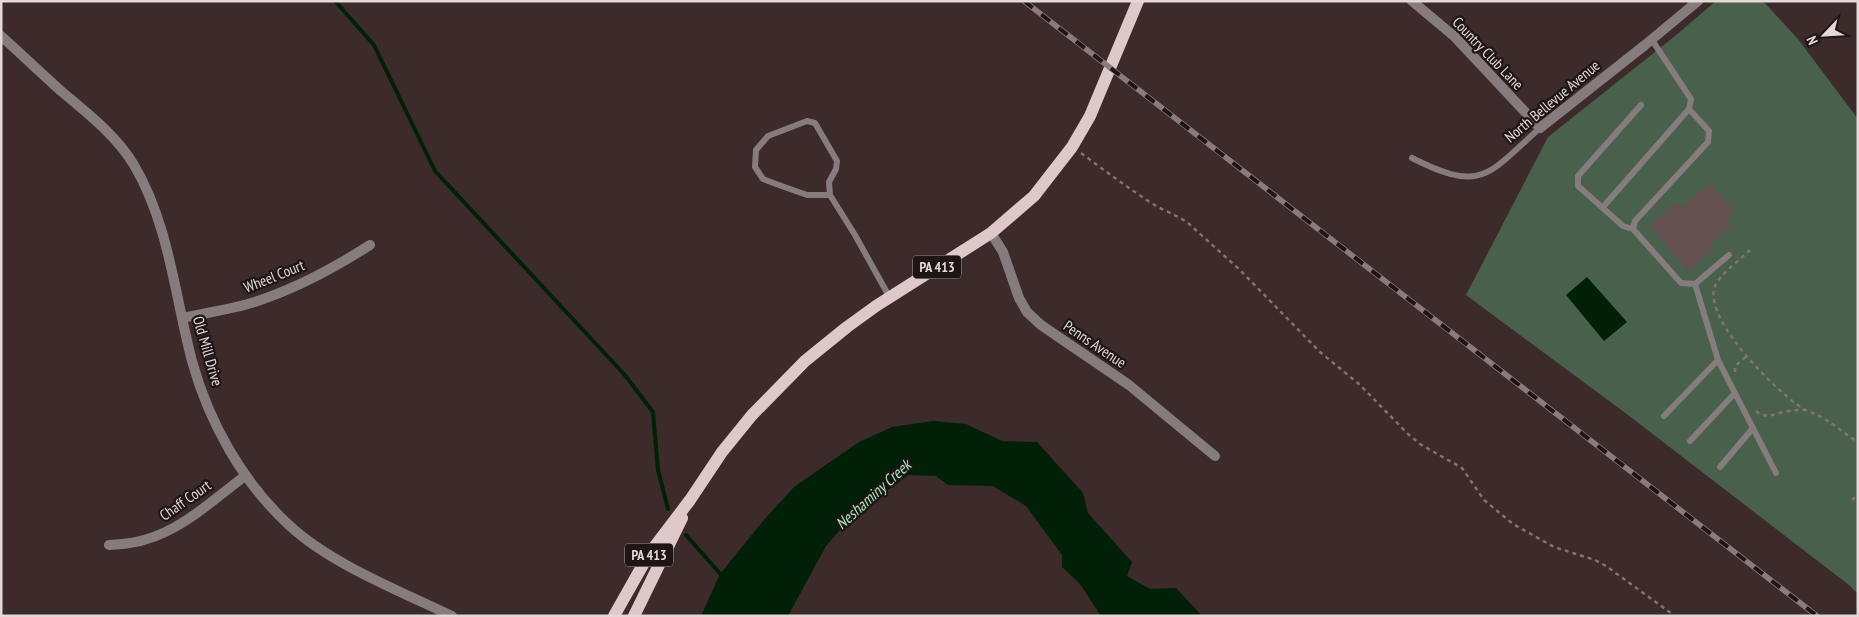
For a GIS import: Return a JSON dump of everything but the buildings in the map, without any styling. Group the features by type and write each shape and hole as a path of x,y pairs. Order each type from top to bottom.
{"main road":[{"name":"PA 413","path":"634,616 690,500 707,472 752,415 805,361 847,327 991,233 1034,196 1072,147 1090,116 1138,1"},
{"name":"PA 413","path":"614,616 649,554 690,500"}],"street":[{"name":"Country Club Lane","path":"1412,1 1456,37 1540,128"},
{"name":"North Bellevue Avenue","path":"1540,128 1652,40 1698,1"},
{"name":"Old Mill Drive","path":"1,36 107,130 134,164 159,223 192,362 224,440 245,476 291,527 323,550 363,573 452,616"},
{"name":"Penns Avenue","path":"991,233 1003,252 1019,298 1027,312 1041,325 1129,385 1215,456"},
{"name":"Wheel Court","path":"183,318 246,304 298,286 340,264 370,245"},
{"name":"Chaff Court","path":"109,545 143,541 162,534 179,525 245,476"}],"lane":[{"path":"1602,207 1689,109 1691,99 1652,40"},
{"path":"1641,105 1578,176 1578,186 1623,226 1633,230 1681,283 1695,284 1729,254"},
{"path":"1633,230 1634,221 1708,142 1709,130 1689,109"},
{"path":"830,195 807,195 763,179 755,167 756,150 768,136 787,127 806,121 815,123 837,161 836,169 829,182 830,195 890,298"},
{"name":"North Bellevue Avenue","path":"1412,158 1453,176 1469,177 1480,175 1502,163 1540,128"},
{"path":"1695,284 1718,360 1776,473"},
{"path":"1664,416 1718,360"},
{"path":"1690,441 1735,393"},
{"path":"1720,467 1753,428"}],"path":[{"path":"1072,147 1116,180 1156,206 1188,223 1283,312 1320,352 1359,384 1408,434 1420,444 1462,468 1484,500 1513,524 1554,547 1595,560 1606,566 1675,616"},
{"path":"1750,250 1717,282 1714,289 1715,308 1728,332 1747,356 1773,382 1806,410 1824,418 1858,442"},
{"path":"1734,376 1735,366 1747,356"},
{"path":"1753,408 1760,415 1770,416 1787,411 1806,410"},
{"path":"1852,500 1858,495"}],"shaded area":[{"path":"1716,1 1763,1 1798,39 1858,119 1858,594 1849,585 1628,415 1466,295 1548,137"}],"water":[{"path":"1587,277 1627,322 1604,341 1566,295"},
{"name":"Neshaminy Creek","path":"933,421 966,424 1002,441 1037,442 1083,493 1088,513 1132,562 1127,576 1150,589 1176,588 1202,616 1101,616 1080,584 1062,567 1062,555 1026,506 993,486 948,485 936,476 908,475 893,487 864,502 826,546 788,616 701,616 720,574 763,521 794,487 859,442 892,427"}],"waterway":[{"path":"335,1 374,45 435,171 624,374 653,412 658,470 668,509"},
{"path":"686,535 723,577"}],"railway":[{"path":"1024,1 1817,616"}]}
